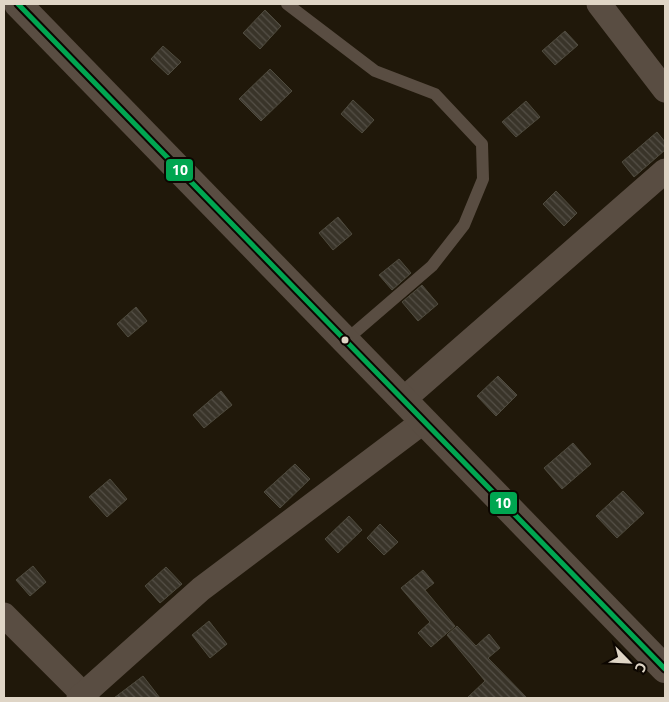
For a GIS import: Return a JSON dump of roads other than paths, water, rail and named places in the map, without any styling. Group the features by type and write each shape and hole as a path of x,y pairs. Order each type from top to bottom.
{"street":[{"path":"599,4 665,90"},
{"path":"18,6 665,668"},
{"path":"404,399 665,171"},
{"path":"4,615 83,697 201,589 424,421"}],"lane":[{"path":"287,4 375,71 435,94 482,144 483,179 464,225 432,266 346,340"}]}
